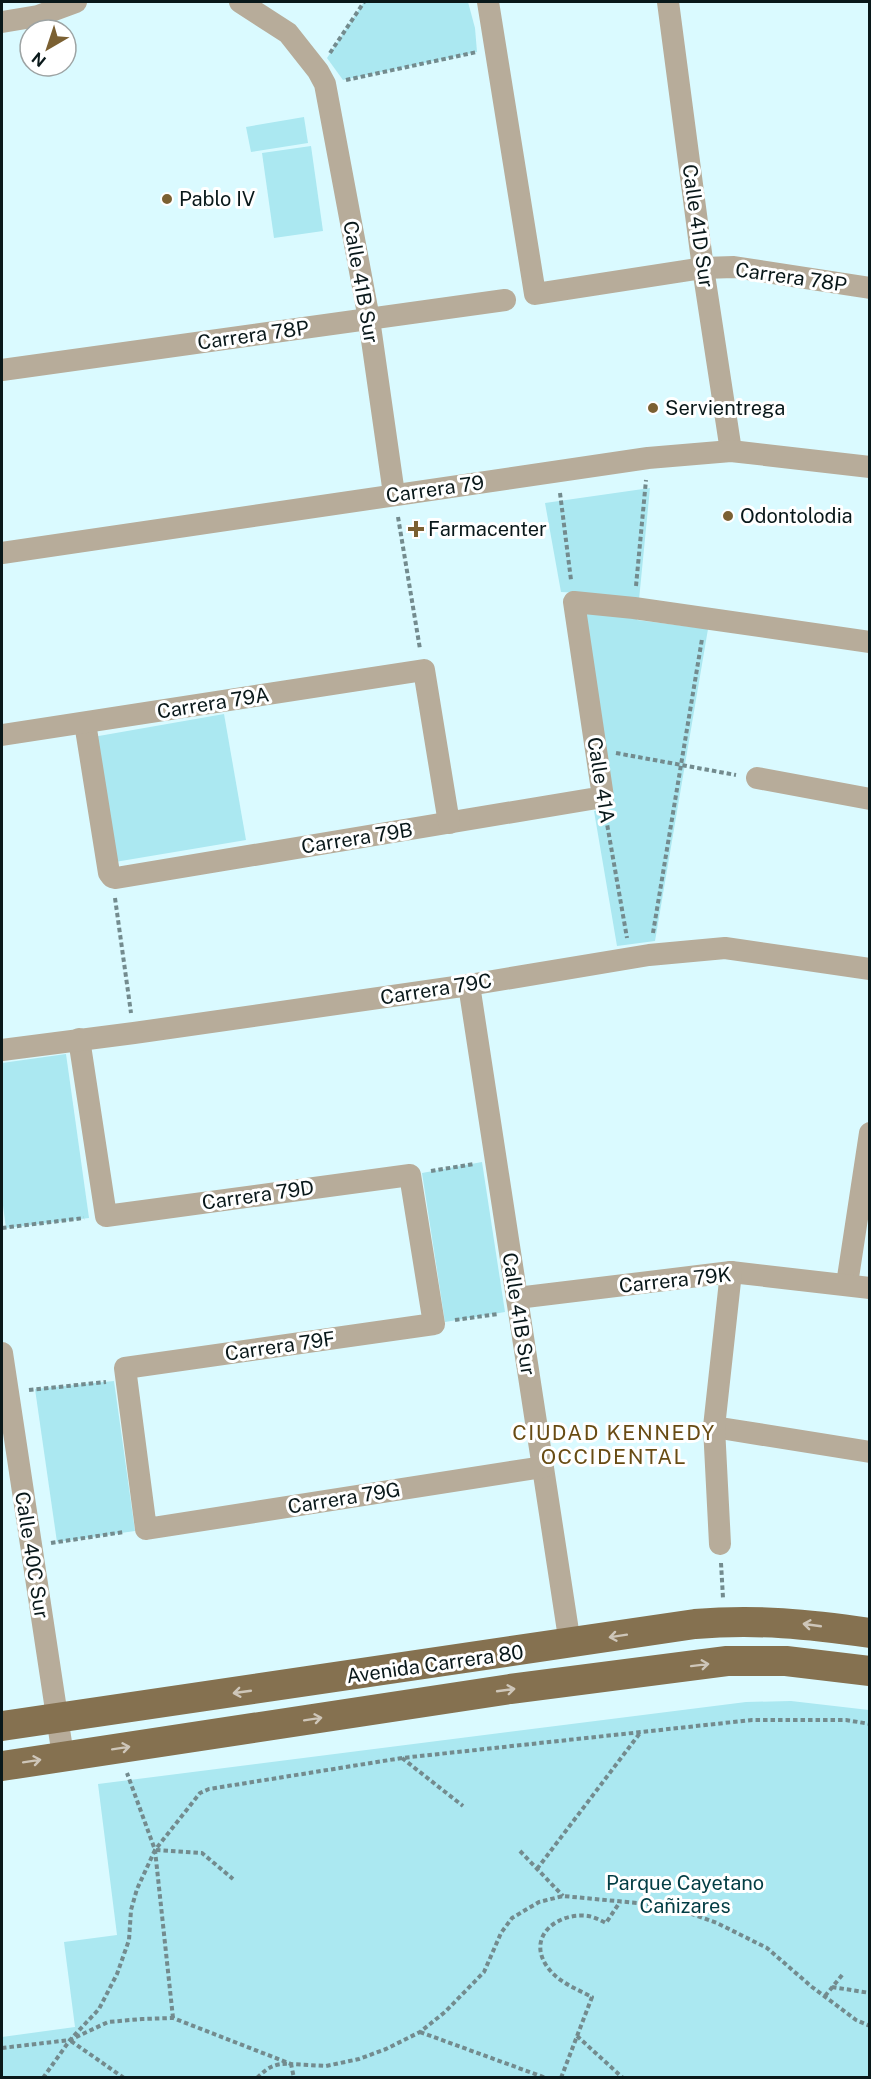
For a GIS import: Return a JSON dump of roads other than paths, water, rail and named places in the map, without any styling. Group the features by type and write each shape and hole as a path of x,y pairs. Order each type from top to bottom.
{"main road":[{"name":"Avenida Carrera 80","path":"2,1726 694,1624 800,1623 870,1633"},
{"name":"Avenida Carrera 80","path":"2,1766 510,1689 727,1661 786,1661 870,1671"}],"street":[{"path":"2,22 39,16 76,2"},
{"name":"Calle 41B Sur","path":"240,2 288,33 321,78 369,319 396,505"},
{"name":"Carrera 78P","path":"488,2 535,294 703,268 734,267 870,288"},
{"name":"Calle 41D Sur","path":"668,2 703,268 731,451"},
{"name":"Carrera 78P","path":"2,370 505,300"},
{"name":"Carrera 79","path":"2,553 396,505 648,458 731,451 870,467"},
{"name":"Calle 41A","path":"603,797 574,602 634,608 870,642"},
{"name":"Carrera 79A","path":"2,735 424,670 449,823"},
{"name":"Carrera 79B","path":"85,723 109,873 112,877 603,797"},
{"path":"757,778 870,799"},
{"name":"Carrera 79C","path":"2,1050 469,984 640,956 725,948 870,969"},
{"name":"Calle 41B Sur","path":"469,984 570,1644"},
{"name":"Carrera 79D","path":"79,1039 106,1216 410,1175 434,1324"},
{"path":"847,1284 870,1133"},
{"path":"720,1544 714,1427 731,1272"},
{"name":"Carrera 79K","path":"518,1304 731,1272 870,1288"},
{"name":"Carrera 79F","path":"146,1529 126,1374 434,1324"},
{"name":"Calle 40C Sur","path":"2,1365 63,1756"},
{"path":"714,1427 870,1452"},
{"name":"Carrera 79G","path":"146,1529 543,1467"}],"place":[{"name":"Pablo IV","path":"167,199"},
{"name":"Servientrega","path":"653,408"},
{"name":"Odontolodia","path":"728,516"},
{"name":"Farmacenter","path":"416,529"}],"district":[{"name":"CIUDAD KENNEDY OCCIDENTAL","path":"614,1445"}],"park label":[{"name":"Parque Cayetano Cañizares","path":"685,1894"}]}
